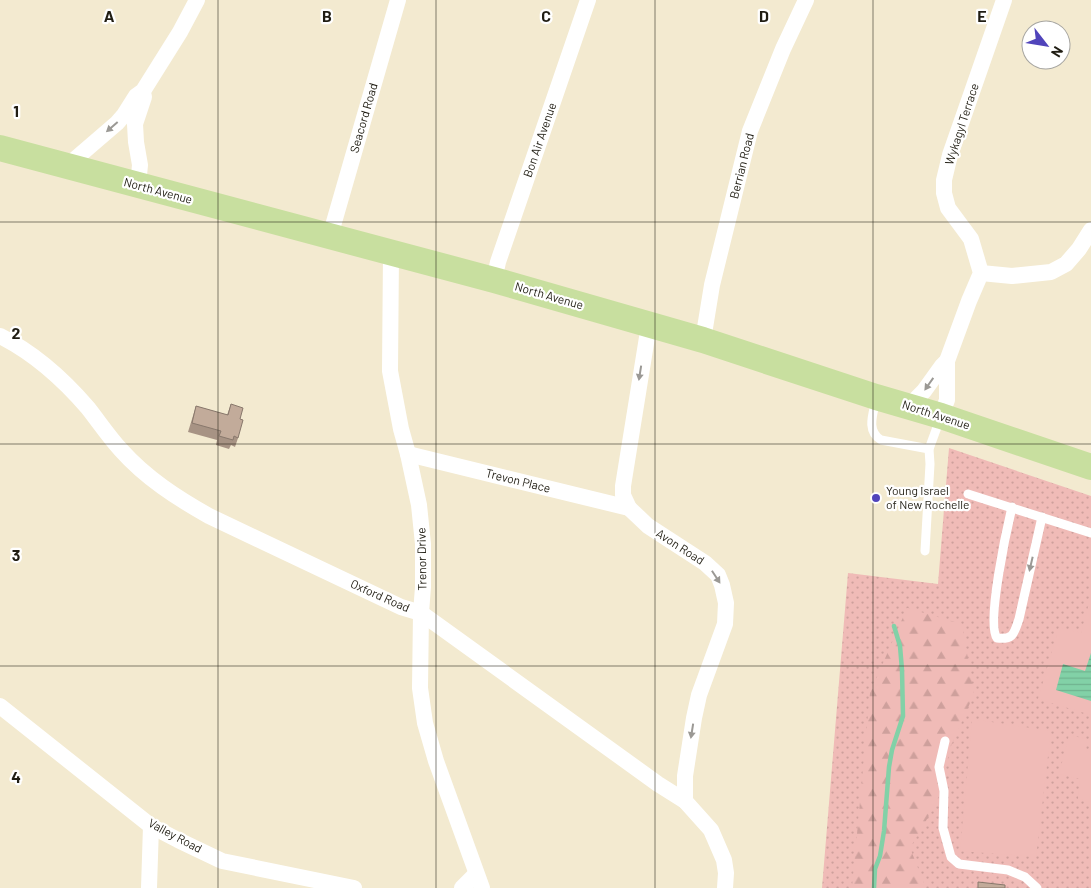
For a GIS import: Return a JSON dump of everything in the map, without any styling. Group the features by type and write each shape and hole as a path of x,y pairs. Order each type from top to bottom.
{"main road":[{"name":"North Avenue","path":"0,148 494,280 703,340 876,397 941,416 1091,467"}],"street":[{"path":"68,166 124,115 136,96 143,90 180,32 197,0"},
{"name":"Seacord Road","path":"330,236 398,0"},
{"name":"Bon Air Avenue","path":"494,280 498,262 588,0"},
{"name":"Berrian Road","path":"703,340 712,285 750,131 783,49 806,0"},
{"name":"Wykagyl Terrace","path":"981,273 971,238 948,208 944,193 944,180 950,155 1004,0"},
{"path":"138,186 140,165 135,124 144,97 143,90"},
{"path":"941,416 947,400 947,361 981,273 1012,276 1051,272 1066,264 1079,249 1091,230"},
{"name":"Trenor Drive","path":"391,253 390,371 400,429 408,454 419,505 423,544 420,688 425,724 436,762 479,881"},
{"path":"629,508 623,496 623,486 649,325"},
{"name":"Oxford Road","path":"0,336 17,345 54,372 88,408 120,450 152,479 181,500 209,516 392,603 421,613 658,784 685,801 711,830 724,860 726,873 725,888"},
{"path":"909,406 924,391 947,361"},
{"name":"Trevon Place","path":"408,454 629,508"},
{"name":"Avon Road","path":"629,508 648,526 705,563 718,575 726,603 725,624 699,695 694,718 685,776 685,801"},
{"name":"Valley Road","path":"0,706 151,826 178,840 222,861 354,888"},
{"path":"148,888 151,826"},
{"path":"462,888 479,881"}],"lane":[{"path":"876,397 871,422 875,437 881,440 929,449"},
{"path":"924,551 930,464 929,449 941,416"},
{"path":"968,494 1091,532"},
{"path":"1012,507 998,579 994,617 994,635 997,638 1006,639 1014,634 1042,517"},
{"path":"945,741 939,767 944,791 943,828 951,857 959,864 1008,870 1025,878 1037,888"}],"green space":[{"path":"949,448 1091,496 1091,888 822,888 848,573 938,584"},
{"path":"1089,603 1091,604 1091,715 1038,699 1059,627 1081,633"},
{"path":"907,608 962,624 974,694 951,746 937,802 910,848 926,888 852,888 870,693"},
{"path":"972,719 1051,731 1036,857 960,851"},
{"path":"1069,735 1087,739 1086,751 1091,752 1091,802 1078,799 1080,779 1059,774"}],"shaded area":[{"path":"1091,653 1091,701 1056,690 1063,664 1085,671"}],"building":[{"path":"231,404 243,408 240,419 243,420 238,438 234,436 233,440 219,436 221,431 192,423 196,406 228,415"},
{"path":"978,882 1005,885 1005,888 978,888"}],"waterway":[{"path":"874,888 875,869 880,856 884,831 889,767 892,750 903,716 900,646 894,626"}],"place":[{"name":"Young Israel of New Rochelle","path":"876,498"}]}
